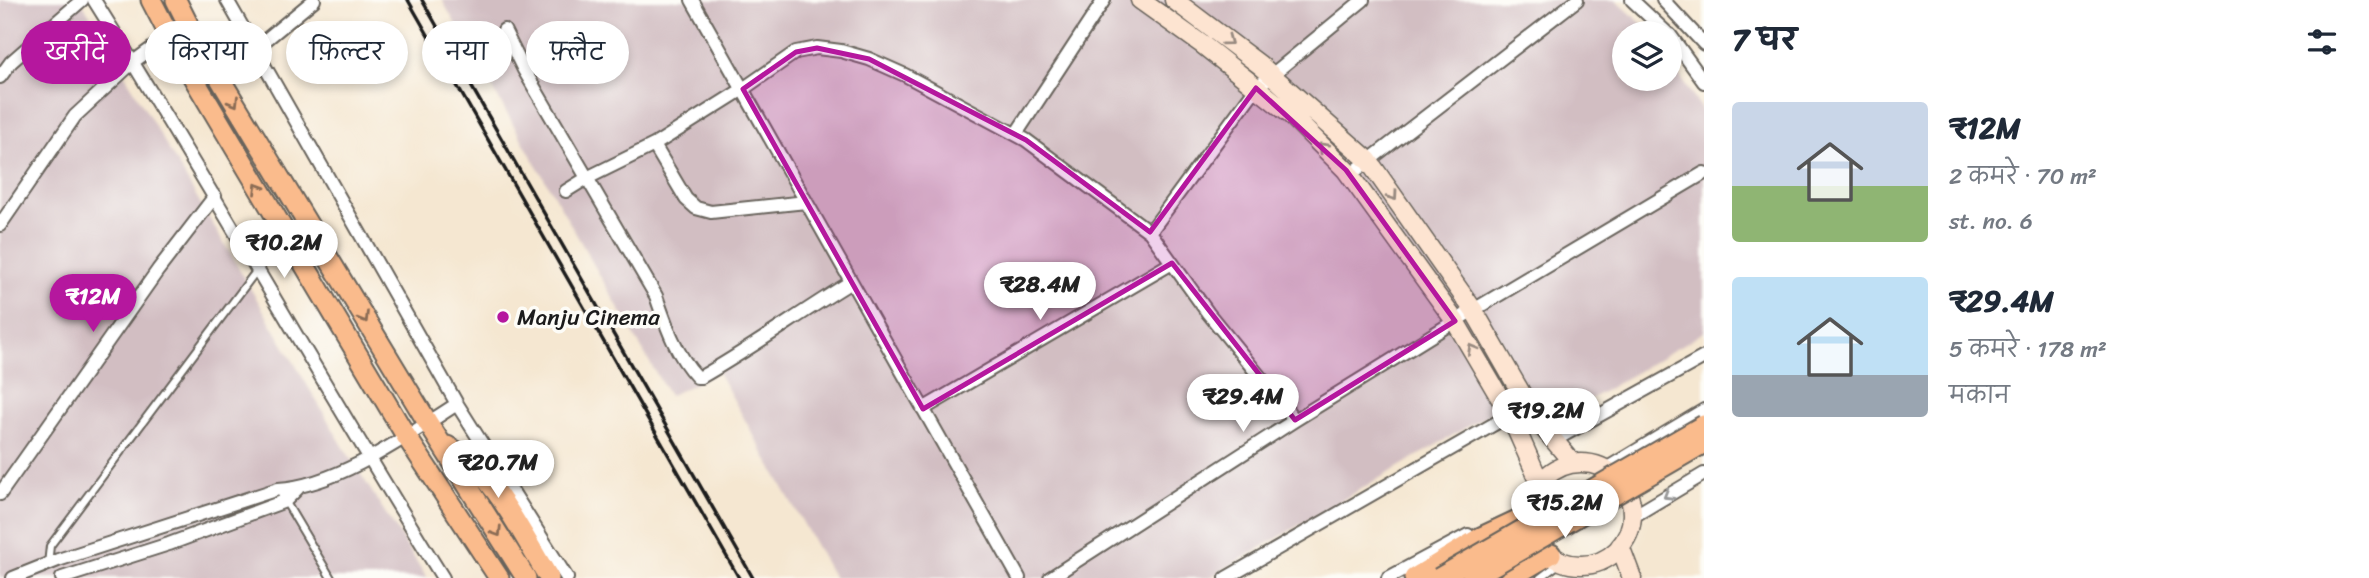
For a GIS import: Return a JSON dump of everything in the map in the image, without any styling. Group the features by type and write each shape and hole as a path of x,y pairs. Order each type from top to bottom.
{"main road":[{"path":"151,0 162,21"},
{"path":"176,0 193,34 440,443 526,578"},
{"path":"197,84 406,436 499,578"},
{"path":"1439,578 1704,425"},
{"path":"440,443 459,453 486,477 549,578"},
{"path":"1472,578 1704,443"},
{"path":"1413,578 1531,509"},
{"path":"1510,578 1557,558"}],"street":[{"path":"0,77 11,62 82,0"},
{"path":"94,0 215,196 369,460 443,578"},
{"path":"227,0 240,21"},
{"path":"272,35 314,0"},
{"path":"692,0 1019,578"},
{"path":"1016,134 1104,0"},
{"path":"1140,0 1203,45 1291,115 1350,175 1455,321 1510,415 1541,483"},
{"path":"1174,0 1271,76 1368,160 1474,311 1536,419 1573,463"},
{"path":"1150,232 1256,88 1363,0"},
{"path":"1350,175 1577,0"},
{"path":"1632,0 1655,21"},
{"path":"1663,0 1698,29 1704,44"},
{"path":"512,46 656,296 671,337 696,377 701,377 736,357 851,282"},
{"path":"1682,47 1699,65 1704,82"},
{"path":"566,191 654,145 796,52 817,48 869,59 905,75 1016,134 1150,232 1208,313 1295,420"},
{"path":"0,225 75,116 145,53"},
{"path":"272,76 457,404 567,578"},
{"path":"654,145 686,199 696,208 711,212 806,202"},
{"path":"1050,578 1295,420 1704,173"},
{"path":"0,494 158,270 215,196"},
{"path":"923,410 1172,263"},
{"path":"1553,441 1704,357"},
{"path":"13,578 53,562 278,489 298,488 369,460 457,404"},
{"path":"1606,469 1704,410"},
{"path":"1226,578 1510,415"},
{"path":"1573,463 1606,469 1618,478 1631,503 1629,533 1620,547 1612,554 1590,564 1576,564 1557,558 1540,543 1533,529 1531,509 1541,483 1550,473 1573,463"},
{"path":"1632,517 1704,474"},
{"path":"63,578 169,544 285,501 298,488"},
{"path":"1388,578 1480,528 1531,509"},
{"path":"1620,547 1632,578"},
{"path":"1590,564 1603,578"}],"lane":[{"path":"63,578 53,562 50,545 258,268"},
{"path":"278,489 331,578"},
{"path":"1540,578 1557,558"}],"highlighted area":[{"path":"817,48 869,59 1026,140 1150,232 1256,88 1346,170 1455,321 1295,420 1172,263 923,409 743,89 796,52"}],"shaded area":[{"path":"0,0 81,0 93,21 21,21 21,84 130,84 346,451 427,578 0,578"},
{"path":"442,0 1616,0 1639,21 1612,21 1612,91 1682,91 1682,79 1704,114 1704,332 1552,422 1532,389 1209,578 834,578 718,372 669,396 490,84 512,84 512,21 454,21"}],"railway":[{"path":"408,0 739,578"},
{"path":"422,0 753,578"}],"place":[{"name":"Manju Cinema","path":"503,317"}]}
